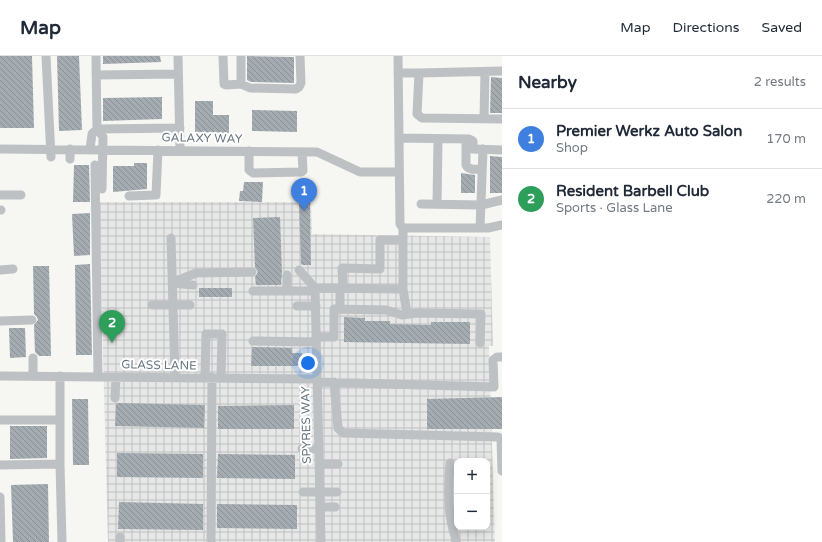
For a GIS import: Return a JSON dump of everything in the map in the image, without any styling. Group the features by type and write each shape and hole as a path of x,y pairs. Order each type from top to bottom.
{"street":[{"path":"46,56 50,153"},
{"path":"96,56 97,130 102,135 102,196"},
{"path":"178,56 180,150"},
{"path":"223,56 224,84 226,85 241,84 250,88 296,89 301,83 300,56"},
{"path":"241,56 241,84"},
{"path":"398,56 400,224 403,228 403,289 407,314"},
{"path":"398,73 502,71"},
{"path":"484,119 485,72"},
{"path":"419,73 417,114 422,118 502,119"},
{"path":"96,75 178,74"},
{"path":"90,149 92,134 97,130 180,128"},
{"path":"399,138 466,139 473,141 473,149 502,150"},
{"path":"437,204 438,139"},
{"path":"466,139 467,167 482,169"},
{"name":"GALAXY WAY","path":"0,149 50,153 70,149 317,152 360,172 399,172"},
{"path":"70,149 70,159"},
{"path":"480,228 483,149"},
{"path":"129,196 156,195 158,150"},
{"path":"249,151 249,170 253,173 301,172 303,170 302,152"},
{"path":"95,165 98,376"},
{"path":"0,195 21,195"},
{"path":"421,204 481,205 502,200"},
{"path":"403,228 488,228 502,225"},
{"path":"171,238 175,377"},
{"path":"340,309 342,268 380,268 380,240 403,240"},
{"path":"0,270 13,269"},
{"path":"299,270 315,290"},
{"path":"172,283 196,273 252,272"},
{"path":"287,274 287,291"},
{"path":"172,283 193,285"},
{"path":"253,291 341,288 403,289"},
{"name":"SPYRES WAY","path":"315,290 321,542"},
{"path":"152,305 190,305"},
{"path":"296,306 316,306"},
{"path":"253,341 334,337 334,309 340,309 386,310 396,314 417,312 481,314 480,343"},
{"path":"0,321 32,320"},
{"path":"498,387 493,360 497,357 502,357"},
{"path":"33,358 33,376"},
{"name":"GLASS LANE","path":"0,376 213,377 498,387"},
{"path":"60,376 62,542"},
{"path":"115,398 116,377"},
{"path":"211,542 213,377"},
{"path":"334,382 338,428 342,433 500,437 502,471"},
{"path":"0,420 60,420"},
{"path":"302,449 319,449"},
{"path":"450,463 449,501 451,520 456,542"},
{"path":"0,465 60,464"},
{"path":"319,464 338,464"},
{"path":"303,492 337,492"},
{"path":"0,497 1,542"},
{"path":"320,507 335,507"}],"shaded area":[{"path":"99,202 311,202 312,234 490,237 493,346 489,346 495,542 108,542"}],"building":[{"path":"0,56 32,56 34,128 0,128"},
{"path":"57,56 79,56 82,130 59,131"},
{"path":"103,56 160,56 161,62 103,64"},
{"path":"247,56 294,57 294,83 251,82 247,80"},
{"path":"491,77 502,78 502,113 490,113"},
{"path":"162,97 162,119 103,121 103,98"},
{"path":"195,101 213,101 213,115 229,115 229,133 195,132"},
{"path":"252,110 297,111 297,132 252,131"},
{"path":"490,156 502,157 502,193 490,193"},
{"path":"134,163 147,163 147,189 113,192 113,166 134,166"},
{"path":"74,165 89,165 90,202 73,202"},
{"path":"461,173 475,175 475,193 461,193"},
{"path":"244,182 263,182 262,202 239,201 240,191 243,191"},
{"path":"310,203 311,265 303,265 301,264 299,204"},
{"path":"90,213 90,255 74,256 72,214"},
{"path":"280,217 281,285 256,285 255,277 258,272 255,267 253,218"},
{"path":"90,264 92,355 76,355 75,265"},
{"path":"33,266 49,266 51,356 39,356 35,352 34,325 38,320 34,314"},
{"path":"199,288 232,288 232,297 199,297"},
{"path":"344,317 365,318 365,321 390,321 390,324 431,325 431,322 470,322 470,344 344,342"},
{"path":"9,328 25,328 26,357 10,358"},
{"path":"252,347 292,348 292,353 302,353 302,361 297,366 251,366"},
{"path":"502,397 502,429 427,429 427,399"},
{"path":"72,399 88,399 89,465 73,465"},
{"path":"116,404 205,405 204,428 115,426"},
{"path":"294,405 294,429 218,429 218,406"},
{"path":"10,426 47,426 47,458 10,459"},
{"path":"117,453 203,454 203,478 117,477"},
{"path":"218,454 295,455 295,479 217,478"},
{"path":"48,484 49,542 13,542 11,485"},
{"path":"119,502 203,504 203,530 118,529"},
{"path":"217,504 297,505 297,529 217,528"}],"place":[{"name":"Premier Werkz Auto Salon","path":"304,211"},
{"name":"Resident Barbell Club","path":"112,343"}]}
